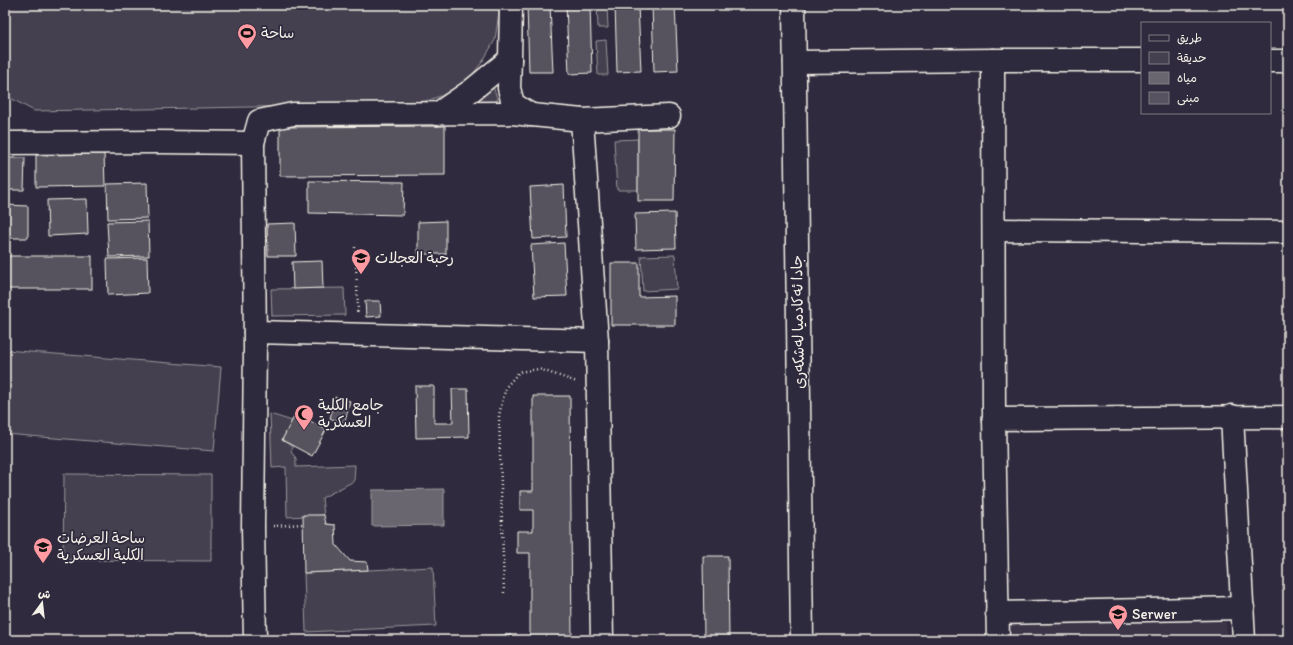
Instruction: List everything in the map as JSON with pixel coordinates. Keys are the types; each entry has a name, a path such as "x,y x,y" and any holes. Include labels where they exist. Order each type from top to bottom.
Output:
{"street":[{"path":"511,5 509,88 513,104 531,115"},
{"name":"جادا ئه‌كادميا له‌شكه‌رى","path":"794,5 802,640"},
{"path":"437,114 472,90 510,59"},
{"path":"993,60 994,419 998,640"},
{"path":"795,62 1141,60"},
{"path":"1271,61 1288,61"},
{"path":"255,640 253,527 255,332 253,143 259,121 293,114 512,113 582,120 669,116"},
{"path":"582,120 597,341 602,640"},
{"path":"5,144 151,142 253,143"},
{"path":"994,230 1288,232"},
{"path":"255,332 597,341"},
{"path":"994,419 1232,416 1288,417"},
{"path":"1232,416 1244,640"},
{"path":"997,613 1243,608"}],"path":[{"path":"335,335 356,327 358,306 355,247"},
{"path":"504,593 499,415 506,387 519,372 539,369 575,380 598,398"},
{"path":"253,527 303,524"}],"shaded area":[{"name":"Serwer","path":"1226,620 1227,640 1011,640 1010,622"}],"green space":[{"name":"ساحة","path":"5,5 500,5 495,40 483,61 469,79 441,96 416,104 34,111 5,95"},
{"path":"597,5 607,5 608,28 598,28"},
{"path":"606,40 608,75 598,75 596,41"},
{"path":"492,83 499,104 470,102"},
{"path":"638,139 638,190 617,190 614,140"},
{"path":"675,255 677,289 643,291 641,256"},
{"path":"344,288 345,315 272,316 271,289"},
{"path":"5,350 221,367 214,451 5,434"},
{"path":"270,414 292,421 282,440 293,447 291,452 296,458 296,467 355,465 354,481 322,498 324,515 287,517 286,467 272,468"},
{"path":"64,474 211,475 211,561 63,560"},
{"path":"433,567 436,626 306,632 304,573"}],"water":[{"path":"444,489 444,525 372,526 372,490"}],"building":[{"path":"527,5 550,5 553,72 529,72"},
{"path":"566,5 590,5 592,73 569,74"},
{"path":"615,5 638,5 641,71 617,72"},
{"path":"652,5 675,5 678,71 654,72"},
{"path":"445,126 445,175 280,176 280,127"},
{"path":"638,129 675,129 674,201 638,201"},
{"path":"104,154 105,186 36,187 36,155"},
{"path":"5,158 25,158 24,190 5,190"},
{"path":"309,181 404,182 403,215 309,213"},
{"path":"147,183 148,218 108,219 107,184"},
{"path":"564,185 566,237 533,239 530,187"},
{"path":"87,199 88,234 48,236 47,200"},
{"path":"5,205 28,206 28,238 5,238"},
{"path":"675,213 676,248 636,249 635,214"},
{"path":"148,221 149,256 109,257 107,222"},
{"path":"446,221 446,254 418,254 418,222"},
{"path":"295,223 296,256 268,256 267,224"},
{"path":"564,243 567,296 534,297 531,245"},
{"path":"5,256 92,256 92,289 5,289"},
{"path":"147,258 148,293 108,295 107,259"},
{"path":"322,261 323,288 293,289 292,262"},
{"path":"611,263 639,263 639,297 675,296 675,325 611,325"},
{"path":"365,301 380,301 381,316 366,317"},
{"path":"415,386 434,386 434,423 453,423 452,389 468,389 469,437 416,438"},
{"path":"533,396 570,396 572,640 530,640 530,553 517,553 517,531 533,531 533,510 520,510 520,491 533,491"},
{"path":"335,397 350,401 345,422 330,419"},
{"path":"296,413 326,430 312,456 282,440"},
{"path":"303,515 324,515 326,524 335,525 336,545 350,561 367,562 368,570 304,573"},
{"path":"703,556 728,556 729,639 704,639"},
{"path":"511,635 511,640 438,640 438,637"},
{"path":"379,637 379,640 305,640 305,639"}],"place":[{"name":"ساحة","path":"247,50"},
{"name":"رحبة العجلات","path":"361,275"},
{"name":"جامع الكلية العسكرية","path":"304,431"},
{"name":"ساحة العرضات الكلية العسكرية","path":"43,564"},
{"name":"Serwer","path":"1118,631"}]}
